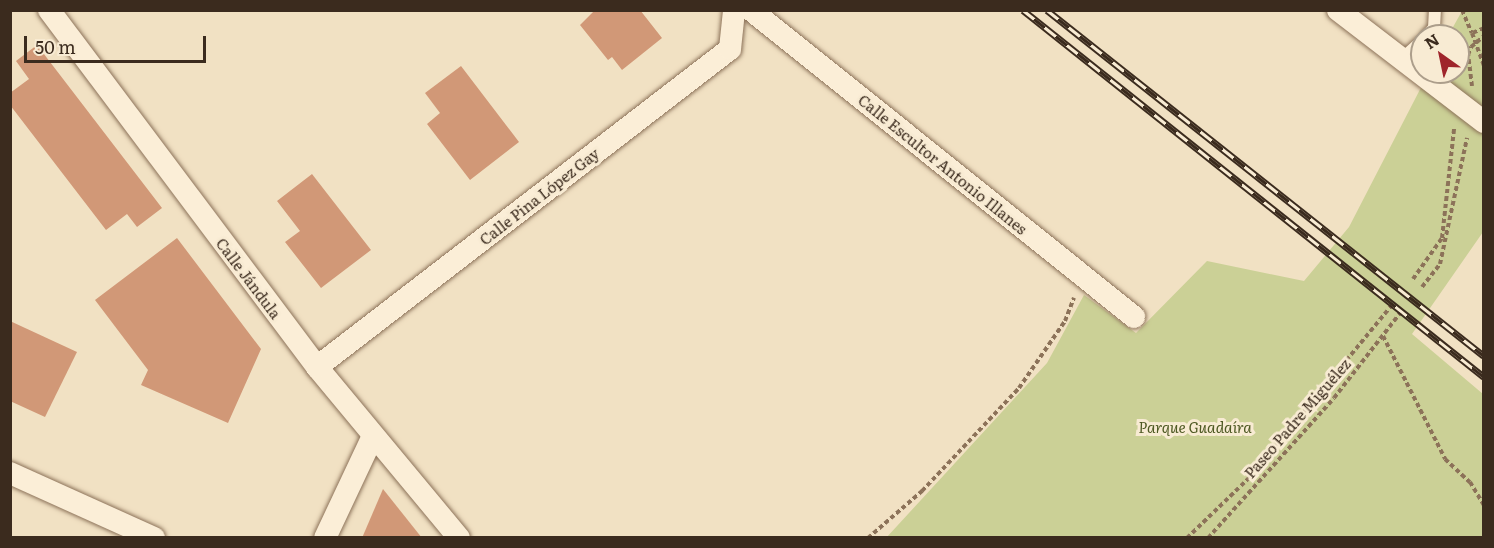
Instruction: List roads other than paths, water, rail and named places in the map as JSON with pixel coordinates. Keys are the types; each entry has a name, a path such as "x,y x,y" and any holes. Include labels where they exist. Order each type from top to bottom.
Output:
{"street":[{"name":"Calle Jándula","path":"49,10 317,367 459,537"},
{"name":"Calle Pina López Gay","path":"317,367 730,49 734,10"},
{"name":"Calle Escultor Antonio Illanes","path":"751,10 1134,317"},
{"path":"1338,10 1474,114"},
{"path":"325,537 373,436"},
{"path":"10,473 154,537"}],"lane":[{"path":"1403,58 1410,52"}],"railway":[{"path":"1023,10 1484,377"},
{"path":"1047,10 1484,356"}],"park label":[{"name":"Parque Guadaíra","path":"1195,427"}]}
